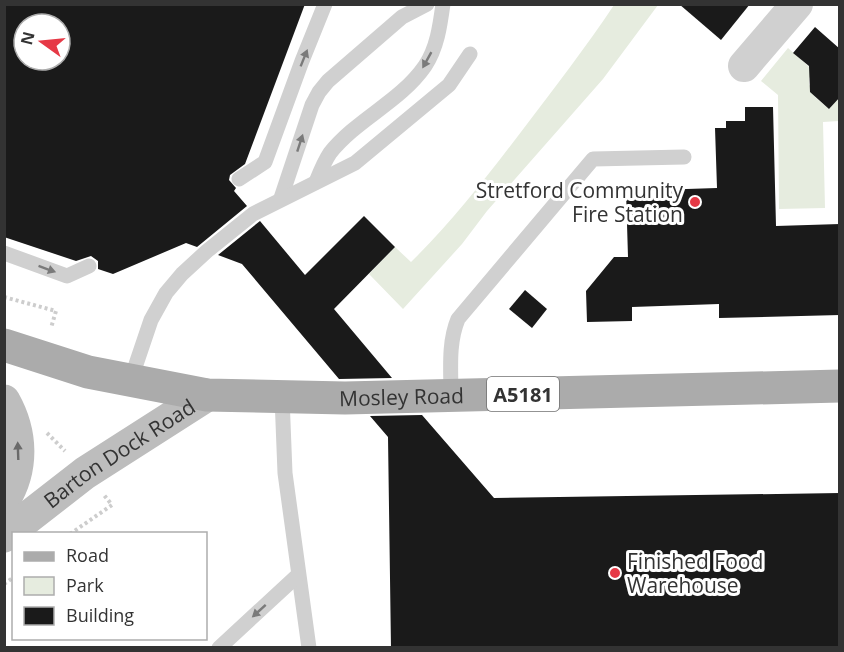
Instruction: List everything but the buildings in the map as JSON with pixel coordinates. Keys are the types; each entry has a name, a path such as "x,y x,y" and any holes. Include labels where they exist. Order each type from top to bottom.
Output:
{"main road":[{"name":"Mosley Road","path":"4,345 65,366 130,382 207,395 345,398 840,386"},
{"name":"Barton Dock Road","path":"4,536 85,473 207,395"},
{"path":"4,401 16,430 19,460 15,477 4,500"}],"street":[{"path":"744,66 797,4"}],"lane":[{"path":"239,179 265,162 325,4"},
{"path":"281,198 312,105 319,92 328,81 402,17 427,4"},
{"path":"316,182 326,160 338,145 410,84 426,65 436,42 443,4"},
{"path":"130,382 151,320 172,286 188,268 253,214 355,163 449,85 470,54"},
{"path":"451,396 451,347 458,319 593,159 684,158"},
{"path":"4,253 67,276 89,266"},
{"path":"282,397 285,473 309,648"},
{"path":"219,648 298,576"}],"path":[{"path":"4,297 56,311"},
{"path":"73,532 112,505"}],"green space":[{"path":"614,5 658,5 603,79 487,211 462,244 403,309 369,274 395,247 411,262 441,230 511,145"},
{"path":"788,48 815,72 809,78 809,85 815,89 815,97 829,109 839,97 839,121 823,122 825,208 779,209 778,95 761,81"}],"place":[{"name":"Stretford Community Fire Station","path":"695,202"},
{"name":"Finished Food Warehouse","path":"615,573"}]}
